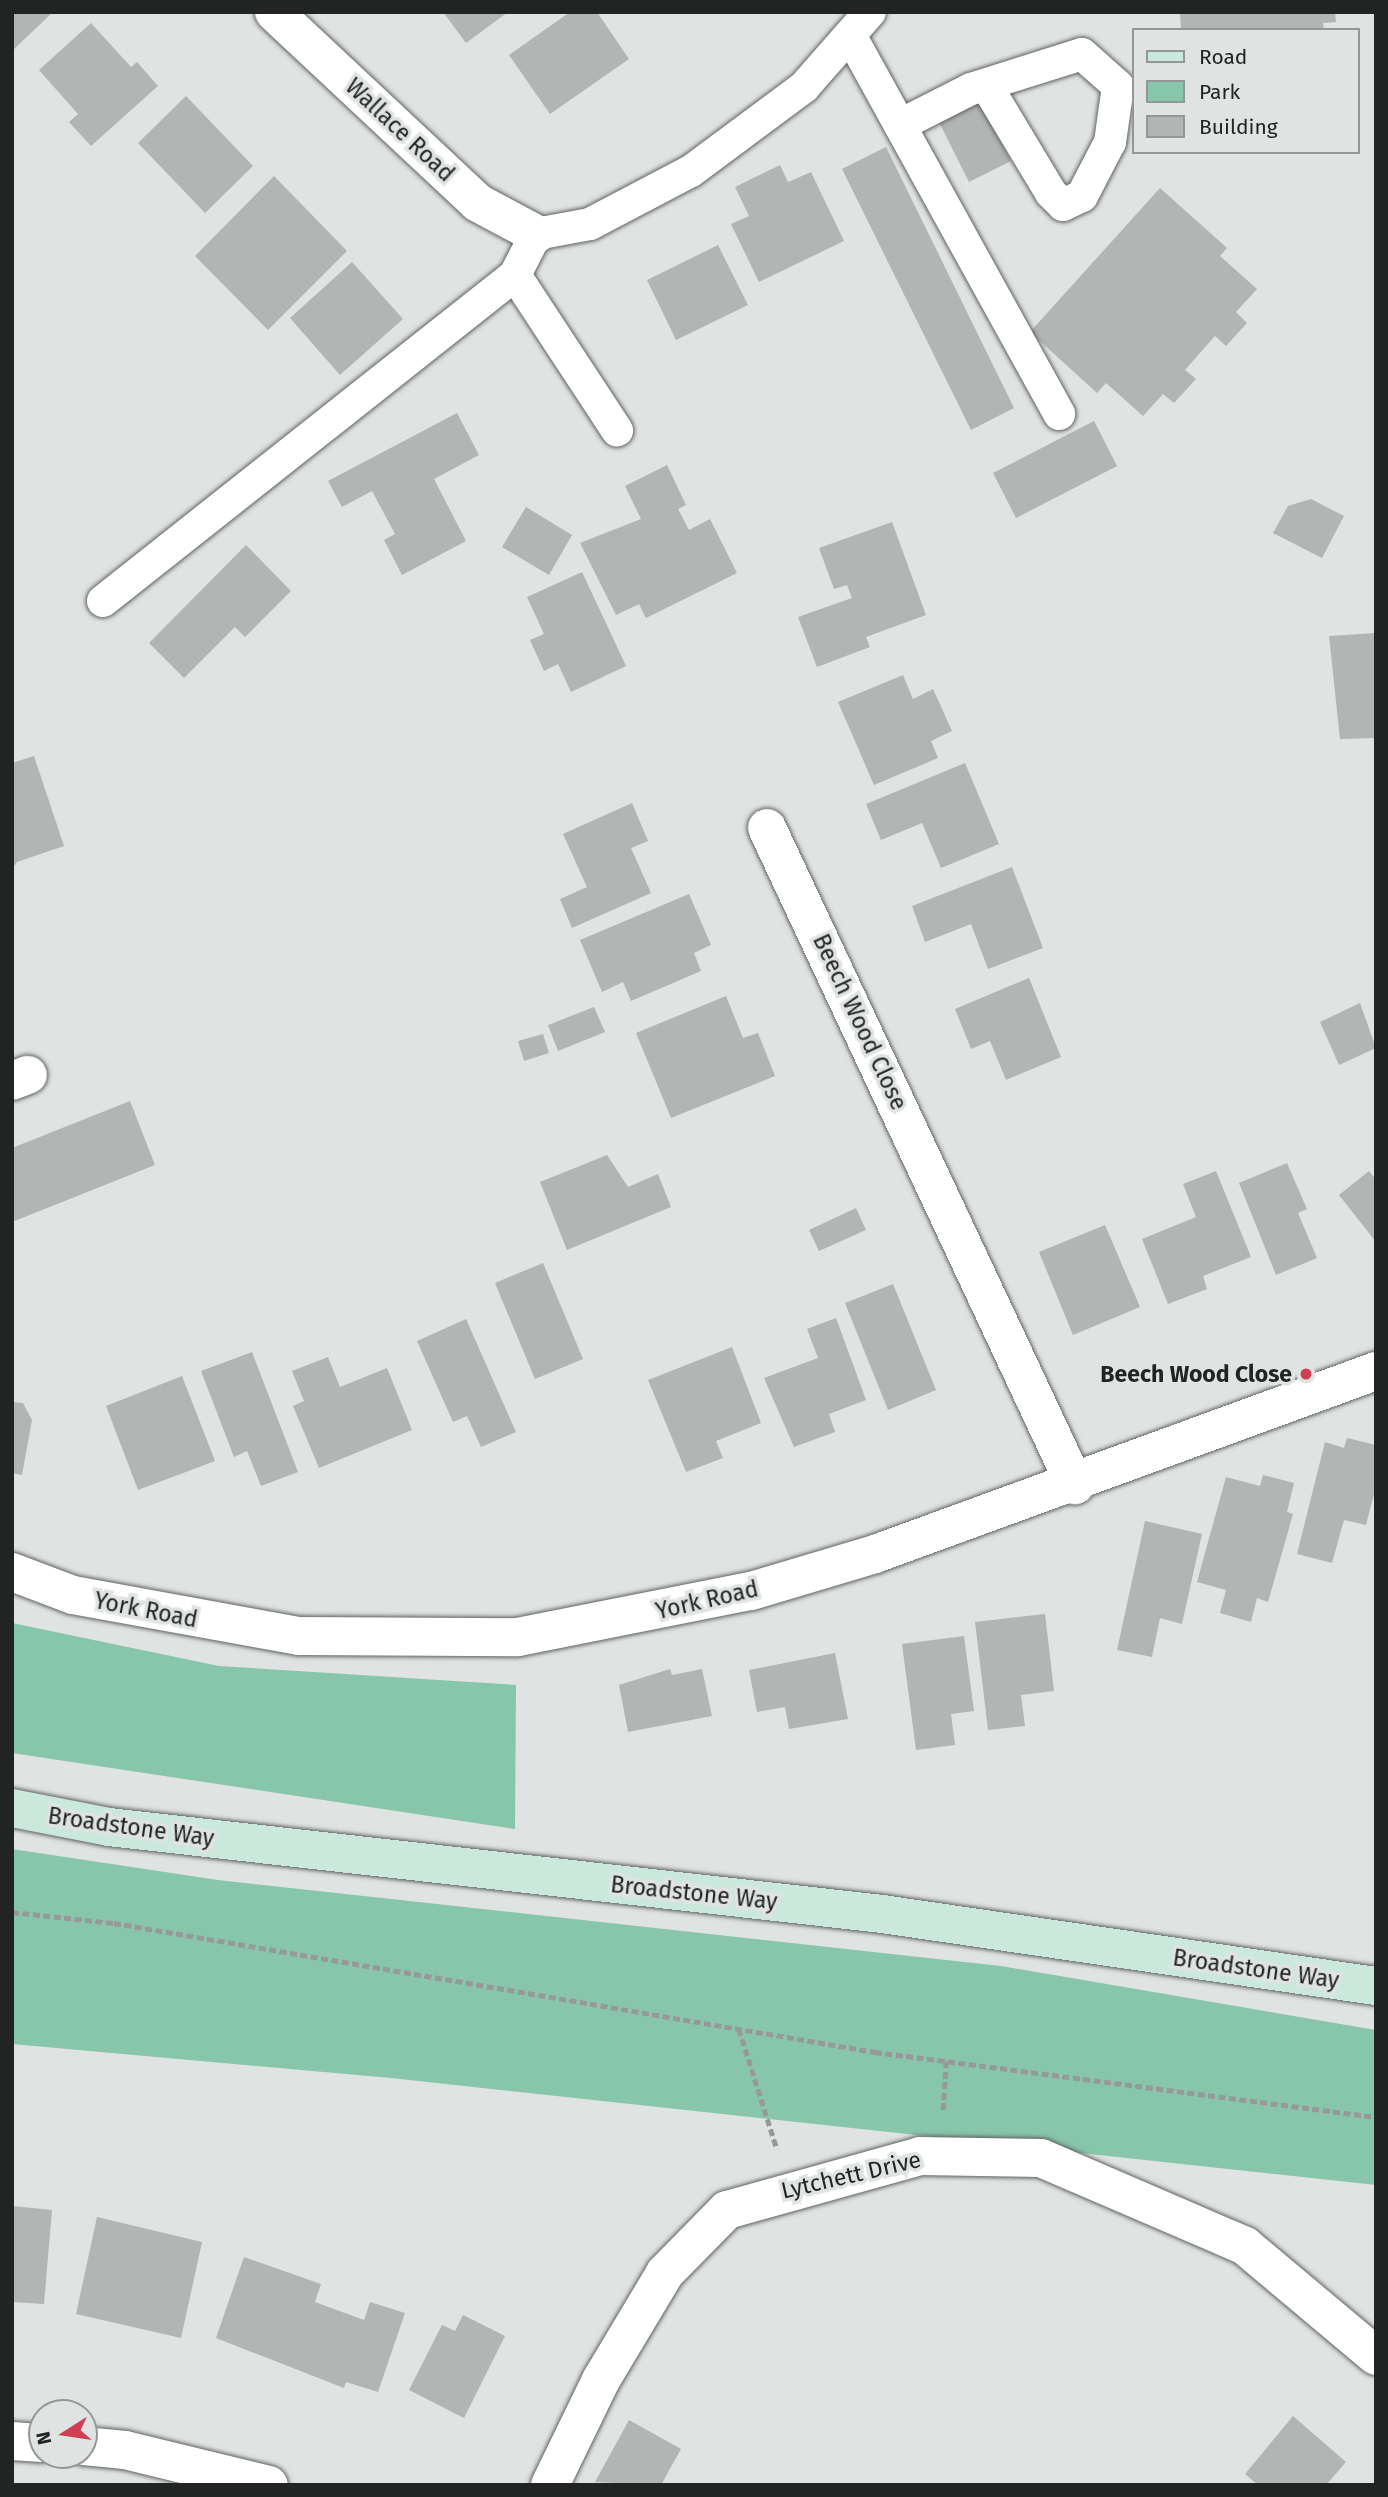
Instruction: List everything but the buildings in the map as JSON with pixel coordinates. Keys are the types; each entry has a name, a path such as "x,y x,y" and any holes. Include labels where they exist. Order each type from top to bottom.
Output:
{"street":[{"name":"Wallace Road","path":"274,12 478,203 537,234"},
{"name":"Beech Wood Close","path":"767,828 1075,1485"},
{"name":"York Road","path":"12,1572 73,1595 299,1636 518,1637 751,1591 1075,1485 1376,1371"},
{"name":"Broadstone Way","path":"12,1808 108,1827 882,1914 1376,1986"},
{"name":"Lytchett Drive","path":"550,2485 601,2380 665,2273 727,2210 789,2188 920,2156 1041,2158 1245,2246 1376,2356"},
{"path":"98,2447 125,2449 269,2485"}],"lane":[{"path":"103,601 515,275 537,234 590,225 691,170 804,87 860,23 900,125 1059,414"},
{"path":"900,125 986,85 1082,54 1118,86 1110,142 1082,196 1063,205 1051,193 986,85"},
{"path":"515,275 617,430"}],"path":[{"path":"12,1912 114,1923 739,2029 1376,2117"},
{"path":"739,2029 789,2188"}],"green space":[{"path":"12,1623 219,1666 516,1685 515,1829 12,1753"},
{"path":"12,1849 218,1880 1001,1966 1376,2030 1376,2185 391,2078 12,2044"}],"place":[{"name":"Beech Wood Close","path":"1306,1374"}]}
